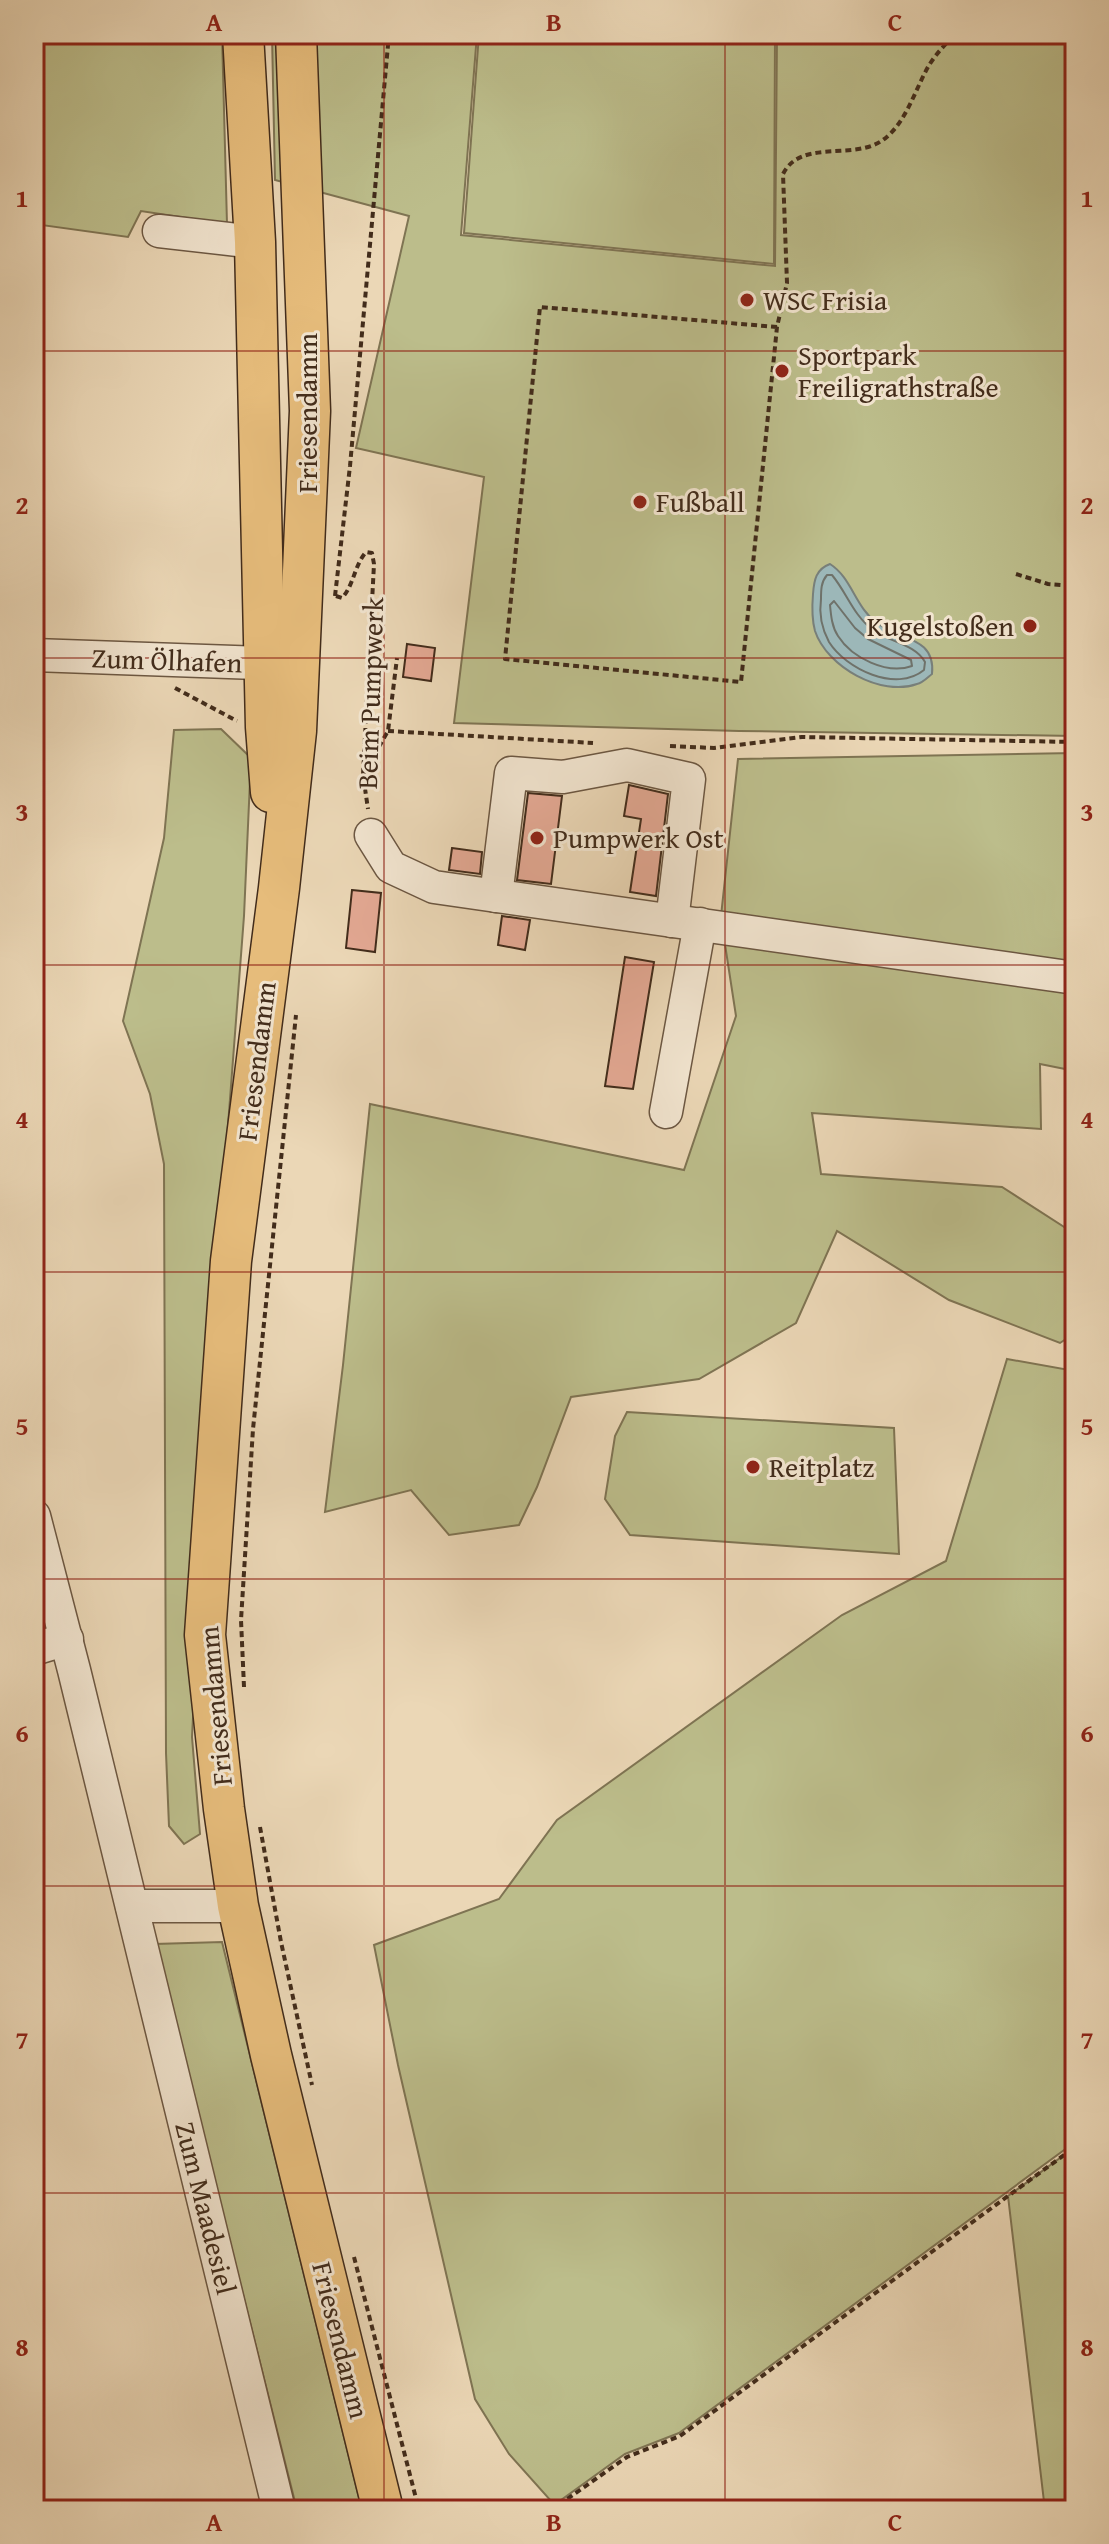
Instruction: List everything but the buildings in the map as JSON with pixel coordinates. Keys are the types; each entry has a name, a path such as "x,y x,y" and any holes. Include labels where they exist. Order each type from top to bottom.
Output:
{"main road":[{"name":"Friesendamm","path":"243,34 282,664 296,731 231,1261 205,1635 238,1906 383,2510"},
{"name":"Friesendamm","path":"279,888 266,727 282,664 310,411 296,34"}],"street":[{"path":"159,231 255,242"},
{"name":"Zum Ölhafen","path":"34,655 282,664"},
{"path":"496,896 511,773 563,777 627,765 689,779 686,922 666,1112"},
{"path":"371,835 391,867 434,887 1075,978"},
{"name":"Zum Maadesiel","path":"34,1516 67,1639 279,2510"},
{"path":"34,1649 67,1639"},
{"path":"132,1906 238,1906"}],"path":[{"path":"334,610 389,34"},
{"path":"777,327 540,307 505,659 741,682 777,327 787,283 783,174 795,158 862,149 891,135 929,64 956,34"},
{"name":"Beim Pumpwerk","path":"335,595 342,598 349,590 359,561 366,552 372,553 374,564 363,775 371,835"},
{"path":"1016,574 1048,584 1075,586"},
{"path":"363,775 388,731 397,658"},
{"path":"163,687 178,688 250,728 266,727"},
{"path":"388,731 603,743"},
{"path":"667,746 714,748 802,737 1075,742"},
{"path":"244,1695 241,1620 253,1429 297,1001"},
{"path":"258,1817 314,2093"},
{"path":"499,2510 563,2502 627,2457 680,2436 1075,2147"},
{"path":"352,2247 419,2510"}],"green space":[{"path":"34,34 222,34 227,224 141,211 128,237 34,224"},
{"name":"Sportpark Freiligrathstraße","path":"272,34 477,34 461,235 775,266 777,34 1075,34 1075,736 454,723 484,477 356,448 409,216 275,180"},
{"path":"479,34 775,34 774,264 464,233"},
{"path":"221,729 251,758 244,916 215,1295 192,1737 200,1834 184,1844 169,1826 166,1753 164,1164 150,1094 123,1021 164,838 174,730"},
{"path":"1075,753 1075,970 721,916 738,759"},
{"path":"724,938 1075,985 1075,1071 1040,1064 1041,1129 812,1113 821,1174 1002,1187 1075,1234 1075,1333 1060,1343 949,1300 837,1231 796,1323 699,1379 571,1397 519,1525 449,1535 411,1490 325,1512 370,1104 684,1170 736,1016"},
{"path":"1007,1359 1075,1371 1075,2142 679,2433 625,2454 561,2500 551,2501 509,2454 475,2399 398,2065 374,1945 499,1899 557,1820 842,1615 946,1561"},
{"name":"Reitplatz","path":"627,1412 894,1428 899,1554 630,1535 605,1499 615,1436"},
{"path":"222,1942 362,2510 297,2510 155,1944"},
{"path":"1075,2147 1075,2510 1045,2510 1008,2196"}],"water":[{"path":"830,564 844,577 863,609 877,623 922,646 932,662 932,674 919,683 903,687 888,686 857,676 831,656 815,631 812,608 817,576"}],"place":[{"name":"WSC Frisia","path":"747,300"},
{"name":"Sportpark Freiligrathstraße","path":"782,371"},
{"name":"Fußball","path":"640,502"},
{"name":"Kugelstoßen","path":"1030,626"},
{"name":"Pumpwerk Ost","path":"537,838"},
{"name":"Reitplatz","path":"753,1467"}]}
